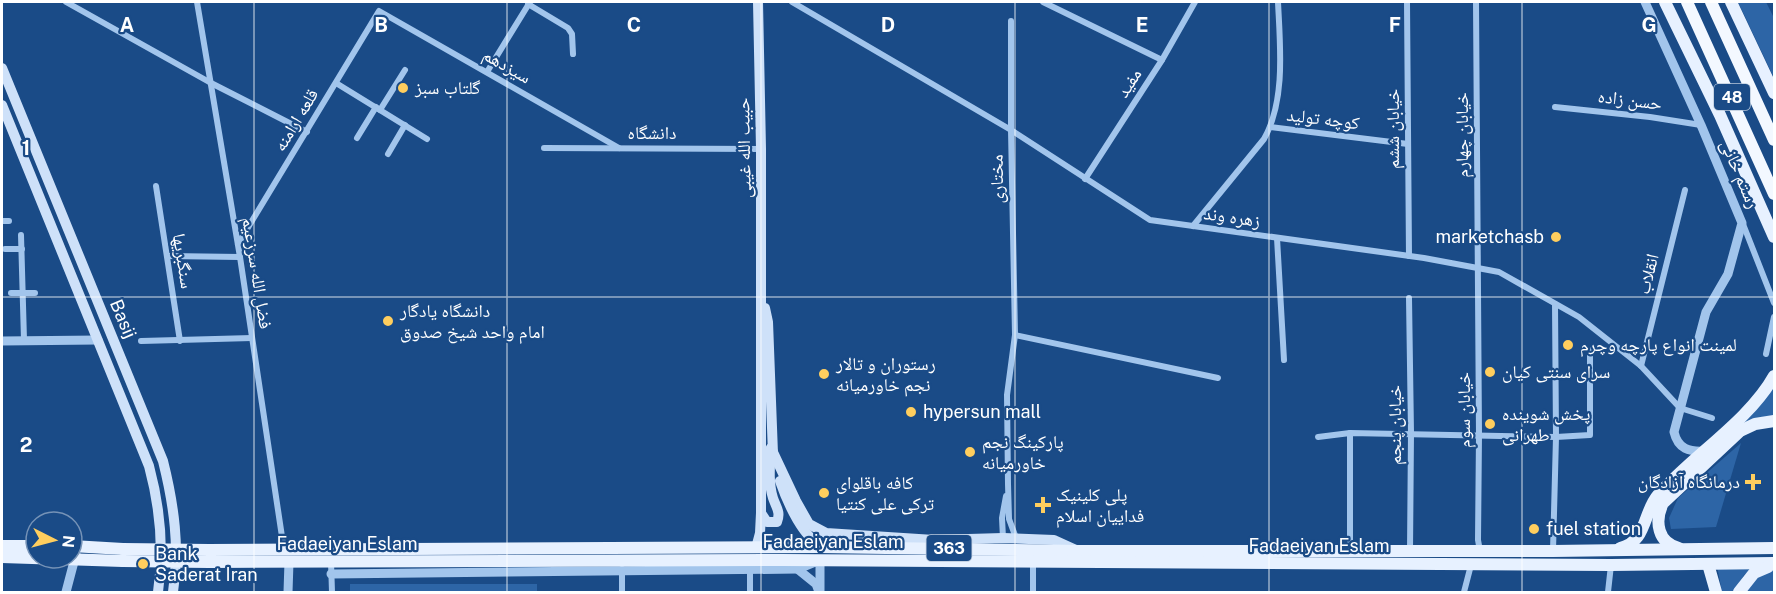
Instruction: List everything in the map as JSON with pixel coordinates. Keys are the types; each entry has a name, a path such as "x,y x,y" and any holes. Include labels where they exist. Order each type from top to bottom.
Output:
{"highway":[{"name":"48","path":"1687,2 1774,194"},
{"name":"48","path":"1711,2 1774,140"}],"main road":[{"name":"حبیب الله غیبی","path":"756,548 760,533 761,513 761,149 758,2"},
{"path":"1665,2 1720,115 1774,237"},
{"path":"1731,2 1774,93"},
{"name":"Basij","path":"2,68 163,461 177,537 173,592"},
{"name":"Basij","path":"2,105 4,118 142,446 155,488 161,540 158,592"},
{"path":"4,118 20,113"},
{"name":"حبیب الله غیبی","path":"761,294 768,322 771,448 786,498 810,539 820,547"},
{"path":"1608,551 1624,547 1638,538 1658,495 1763,393 1774,376"},
{"path":"1689,550 1669,545 1662,538 1658,520 1663,503 1740,431 1755,424 1774,421"},
{"path":"761,513 768,522 777,522 779,518 770,487 771,448"},
{"path":"771,448 809,524 826,533 934,540 1003,538 1054,540 1078,551"},
{"path":"2,546 24,546"},
{"path":"820,547 820,560"},
{"name":"Fadaeiyan Eslam","path":"209,556 284,550 820,547 1078,551 1608,551 1774,548"},
{"name":"Fadaeiyan Eslam","path":"84,548 123,555"},
{"name":"Fadaeiyan Eslam","path":"84,558 123,555 209,556 332,568 622,566 783,560 1774,565"},
{"name":"Fadaeiyan Eslam","path":"2,557 24,558"},
{"path":"1708,564 1716,592"},
{"path":"1739,592 1754,573 1774,565"}],"street":[{"path":"66,2 211,83 307,132"},
{"name":"فضل الله سرزعیم","path":"197,2 238,244 284,550"},
{"name":"زهره وند","path":"792,2 1011,130 1150,220 1408,256 1499,272 1579,317 1641,366 1680,408"},
{"path":"1042,2 1162,60"},
{"name":"مفید","path":"1085,179 1162,60 1195,2"},
{"path":"1193,226 1264,139 1270,127 1280,71 1278,2"},
{"name":"خیابان ششم","path":"1407,2 1408,256"},
{"name":"خیابان چهارم","path":"1476,2 1478,268"},
{"name":"رستم خانی","path":"1645,2 1701,125 1742,224 1728,274 1706,312 1674,432 1676,441 1682,447 1695,452 1705,451"},
{"path":"487,72 529,3 568,28 572,34 573,54"},
{"name":"سیزدهم","path":"379,11 620,148"},
{"name":"قلعه ارامنه","path":"238,244 379,11"},
{"name":"مختاری","path":"1011,21 1016,335 1007,395 1010,519 1016,538"},
{"path":"357,138 405,70"},
{"path":"336,83 427,139"},
{"name":"حسن زاده","path":"1555,106 1701,125"},
{"path":"388,154 405,125"},
{"name":"کوچه تولید","path":"1270,127 1408,144"},
{"name":"دانشگاه","path":"544,148 761,149"},
{"name":"سنگبریها","path":"156,186 180,341"},
{"name":"انقلاب","path":"1641,366 1685,190"},
{"path":"1742,224 1774,303"},
{"path":"21,235 24,340"},
{"path":"1278,238 1284,360"},
{"path":"5,249 22,249"},
{"path":"168,256 240,257"},
{"name":"خیابان سوم","path":"1478,268 1478,540 1480,551"},
{"path":"11,293 34,293"},
{"name":"خیابان پنجم","path":"1409,298 1410,551"},
{"path":"1553,551 1556,437 1555,304"},
{"path":"1766,354 1774,317"},
{"path":"1016,335 1218,378"},
{"path":"141,341 252,338"},
{"path":"2,340 98,340"},
{"path":"1318,437 1350,433 1556,437 1590,435 1590,350"},
{"path":"1680,408 1712,418"},
{"path":"1350,433 1350,551"},
{"name":"مختاری","path":"1003,538 1002,518 1008,484"},
{"path":"783,560 798,569 816,585 820,592"},
{"path":"622,592 622,566 750,570 798,569 820,560 820,592"},
{"path":"288,592 289,562"},
{"path":"1033,562 1033,592"},
{"path":"1464,592 1471,564"},
{"path":"1608,592 1611,565"},
{"path":"332,568 332,592"},
{"path":"66,592 72,570"},
{"path":"750,570 750,592"}],"shaded area":[{"path":"1738,2 1766,2 1774,18 1774,78"},
{"path":"1774,386 1774,418 1732,433"},
{"path":"1741,443 1716,527 1671,529 1669,518 1678,498"},
{"path":"1717,566 1758,566 1744,575 1734,592 1722,592"},
{"path":"1774,569 1774,592 1743,592 1756,578"},
{"path":"350,584 537,584 537,592 350,592"}],"place":[{"name":"گلتاب سبز","path":"403,88"},
{"name":"marketchasb","path":"1556,237"},
{"name":"دانشگاه یادگار امام واحد شیخ صدوق","path":"388,321"},
{"name":"لمینت انواع پارچه وچرم","path":"1568,345"},
{"name":"سرای سنتی کیان","path":"1490,372"},
{"name":"رستوران و تالار نجم خاورمیانه","path":"824,374"},
{"name":"hypersun mall","path":"911,412"},
{"name":"پخش شوینده طهرانی","path":"1490,424"},
{"name":"پارکینگ نجم خاورمیانه","path":"970,452"},
{"name":"درمانگاه آزادگان","path":"1753,482"},
{"name":"کافه باقلوای ترکی علی کنتیا","path":"824,493"},
{"name":"پلی کلینیک فداییان اسلام","path":"1043,505"},
{"name":"fuel station","path":"1534,529"},
{"name":"Bank Saderat Iran","path":"143,564"}]}
